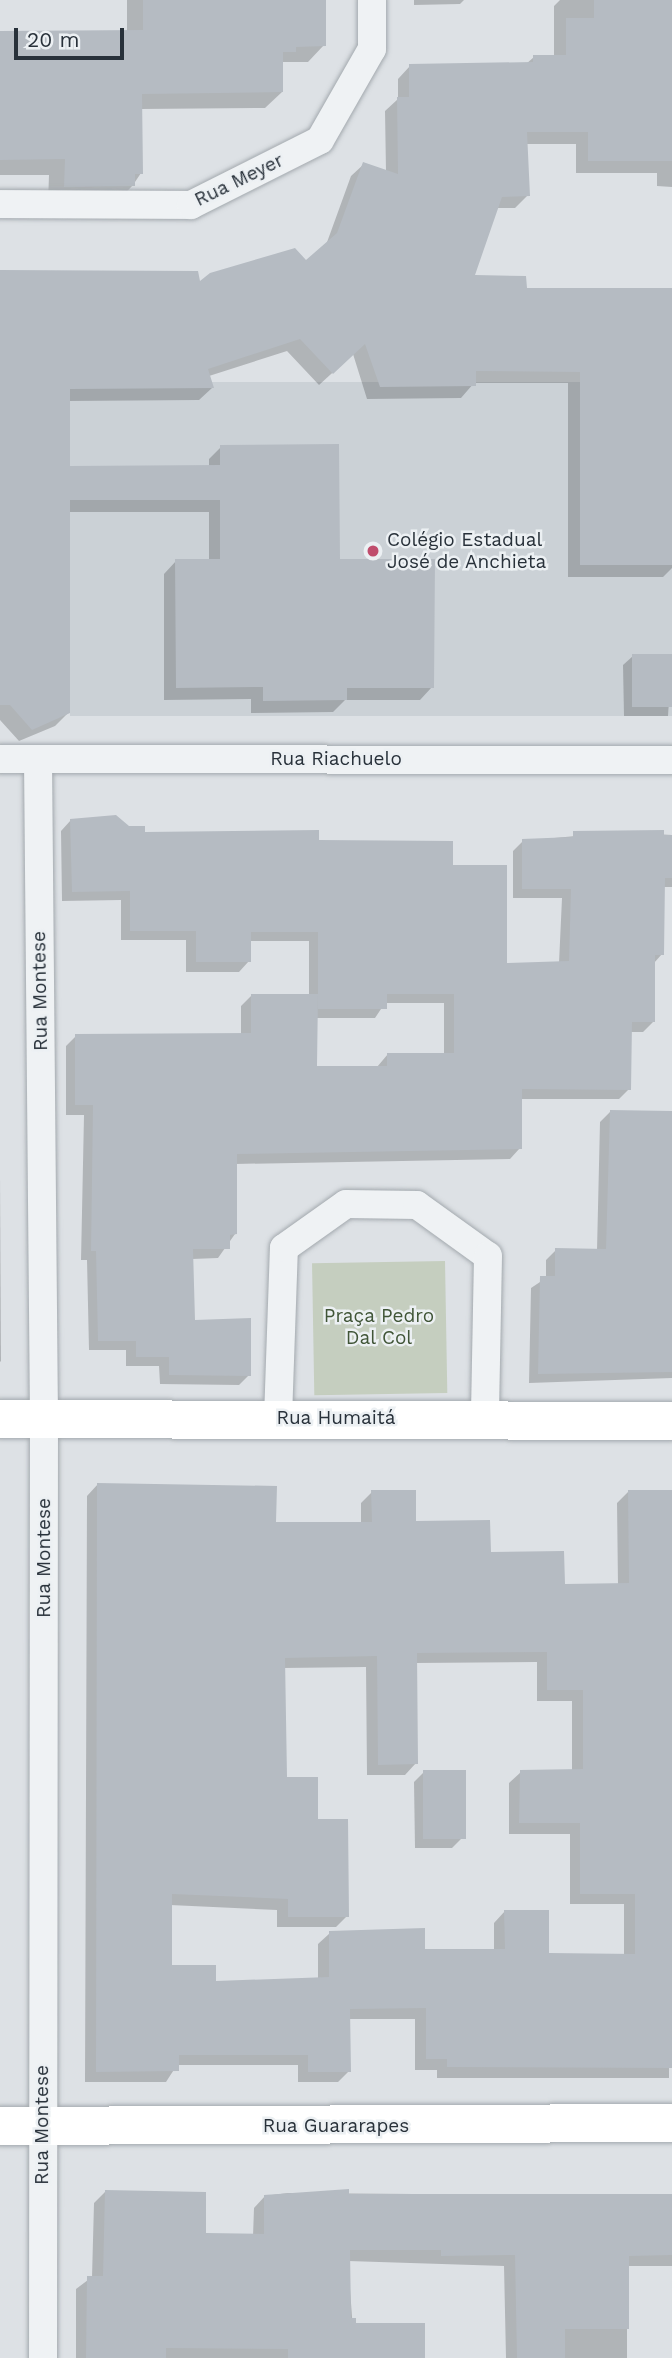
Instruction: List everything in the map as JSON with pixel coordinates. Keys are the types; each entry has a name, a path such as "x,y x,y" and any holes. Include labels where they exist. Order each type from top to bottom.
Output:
{"main road":[{"name":"Rua Humaitá","path":"0,1419 44,1416 672,1421"},
{"name":"Rua Guararapes","path":"0,2126 42,2128 672,2123"}],"street":[{"name":"Rua Meyer","path":"0,204 191,205 320,140 372,49 372,0"},
{"name":"Rua Riachuelo","path":"0,759 672,760"},
{"name":"Rua Montese","path":"38,759 44,1416 43,2358"},
{"path":"278,1418 284,1248 346,1204 417,1205 488,1255 485,1419"}],"shaded area":[{"name":"Colégio Estadual José de Anchieta","path":"70,382 672,382 672,716 70,716"}],"green space":[{"name":"Praça Pedro Dal Col","path":"445,1261 447,1393 314,1395 312,1263"}],"building":[{"path":"143,0 326,0 326,46 296,47 296,52 283,52 283,92 142,94 143,174 135,174 135,186 64,187 65,159 0,160 0,31 143,30"},
{"path":"594,0 672,0 672,161 588,161 588,132 527,132 530,196 502,197 475,275 526,276 527,288 672,288 672,565 580,565 580,372 476,371 476,386 380,387 365,344 333,374 300,339 208,369 214,388 70,389 70,466 220,465 220,445 339,444 340,559 435,559 434,688 347,688 347,700 263,701 263,687 176,688 175,559 220,559 220,500 70,500 70,713 32,730 10,705 0,705 0,270 198,271 200,281 210,273 295,248 306,260 337,233 363,162 398,174 397,97 409,97 409,64 533,62 533,55 566,55 566,18 594,18"},
{"path":"632,654 672,654 672,707 632,707"},
{"path":"116,815 129,826 145,826 145,832 319,830 319,840 453,841 453,865 507,865 507,963 569,961 571,889 522,889 522,839 573,837 573,831 664,830 664,835 672,835 672,878 665,878 664,955 655,955 655,1022 632,1022 631,1090 522,1089 522,1149 237,1154 237,1234 230,1235 230,1249 193,1249 195,1320 251,1318 251,1376 169,1375 169,1357 136,1357 136,1341 98,1341 96,1251 91,1251 93,1105 75,1105 75,1034 251,1033 251,994 318,994 318,932 251,932 251,962 196,962 196,931 130,931 130,891 72,892 70,819","holes":["318,994 318,1009 387,1009 387,994 454,994 454,1053 387,1053 387,1066 317,1066"]},
{"path":"610,1110 672,1111 672,1372 538,1374 540,1276 555,1276 555,1248 606,1249"},
{"path":"97,1483 277,1486 276,1522 372,1522 371,1490 416,1490 416,1521 490,1520 491,1552 564,1551 565,1584 629,1583 628,1490 672,1490 672,2068 447,2067 447,2059 426,2059 426,2008 350,2009 351,2072 308,2072 308,2055 179,2055 179,2071 96,2072","holes":["547,1652 547,1690 583,1690 583,1769 520,1770 519,1823 580,1823 580,1894 635,1894 635,1954 549,1953 549,1910 504,1910 505,1949 425,1949 425,1928 329,1931 329,1977 216,1981 216,1965 172,1965 172,1894 288,1899 288,1917 349,1917 348,1819 318,1819 318,1777 287,1777 285,1658 377,1656 378,1765 418,1764 417,1653"]},
{"path":"423,1770 466,1770 466,1839 423,1839"},
{"path":"349,2189 349,2194 672,2194 672,2255 629,2256 629,2329 565,2329 565,2358 517,2358 515,2255 441,2256 441,2250 350,2250 351,2318 356,2318 356,2323 425,2323 425,2358 288,2358 288,2349 166,2348 166,2358 86,2358 87,2276 103,2276 105,2190 206,2192 206,2233 264,2234 264,2195"}],"place":[{"name":"Colégio Estadual José de Anchieta","path":"373,551"}]}
